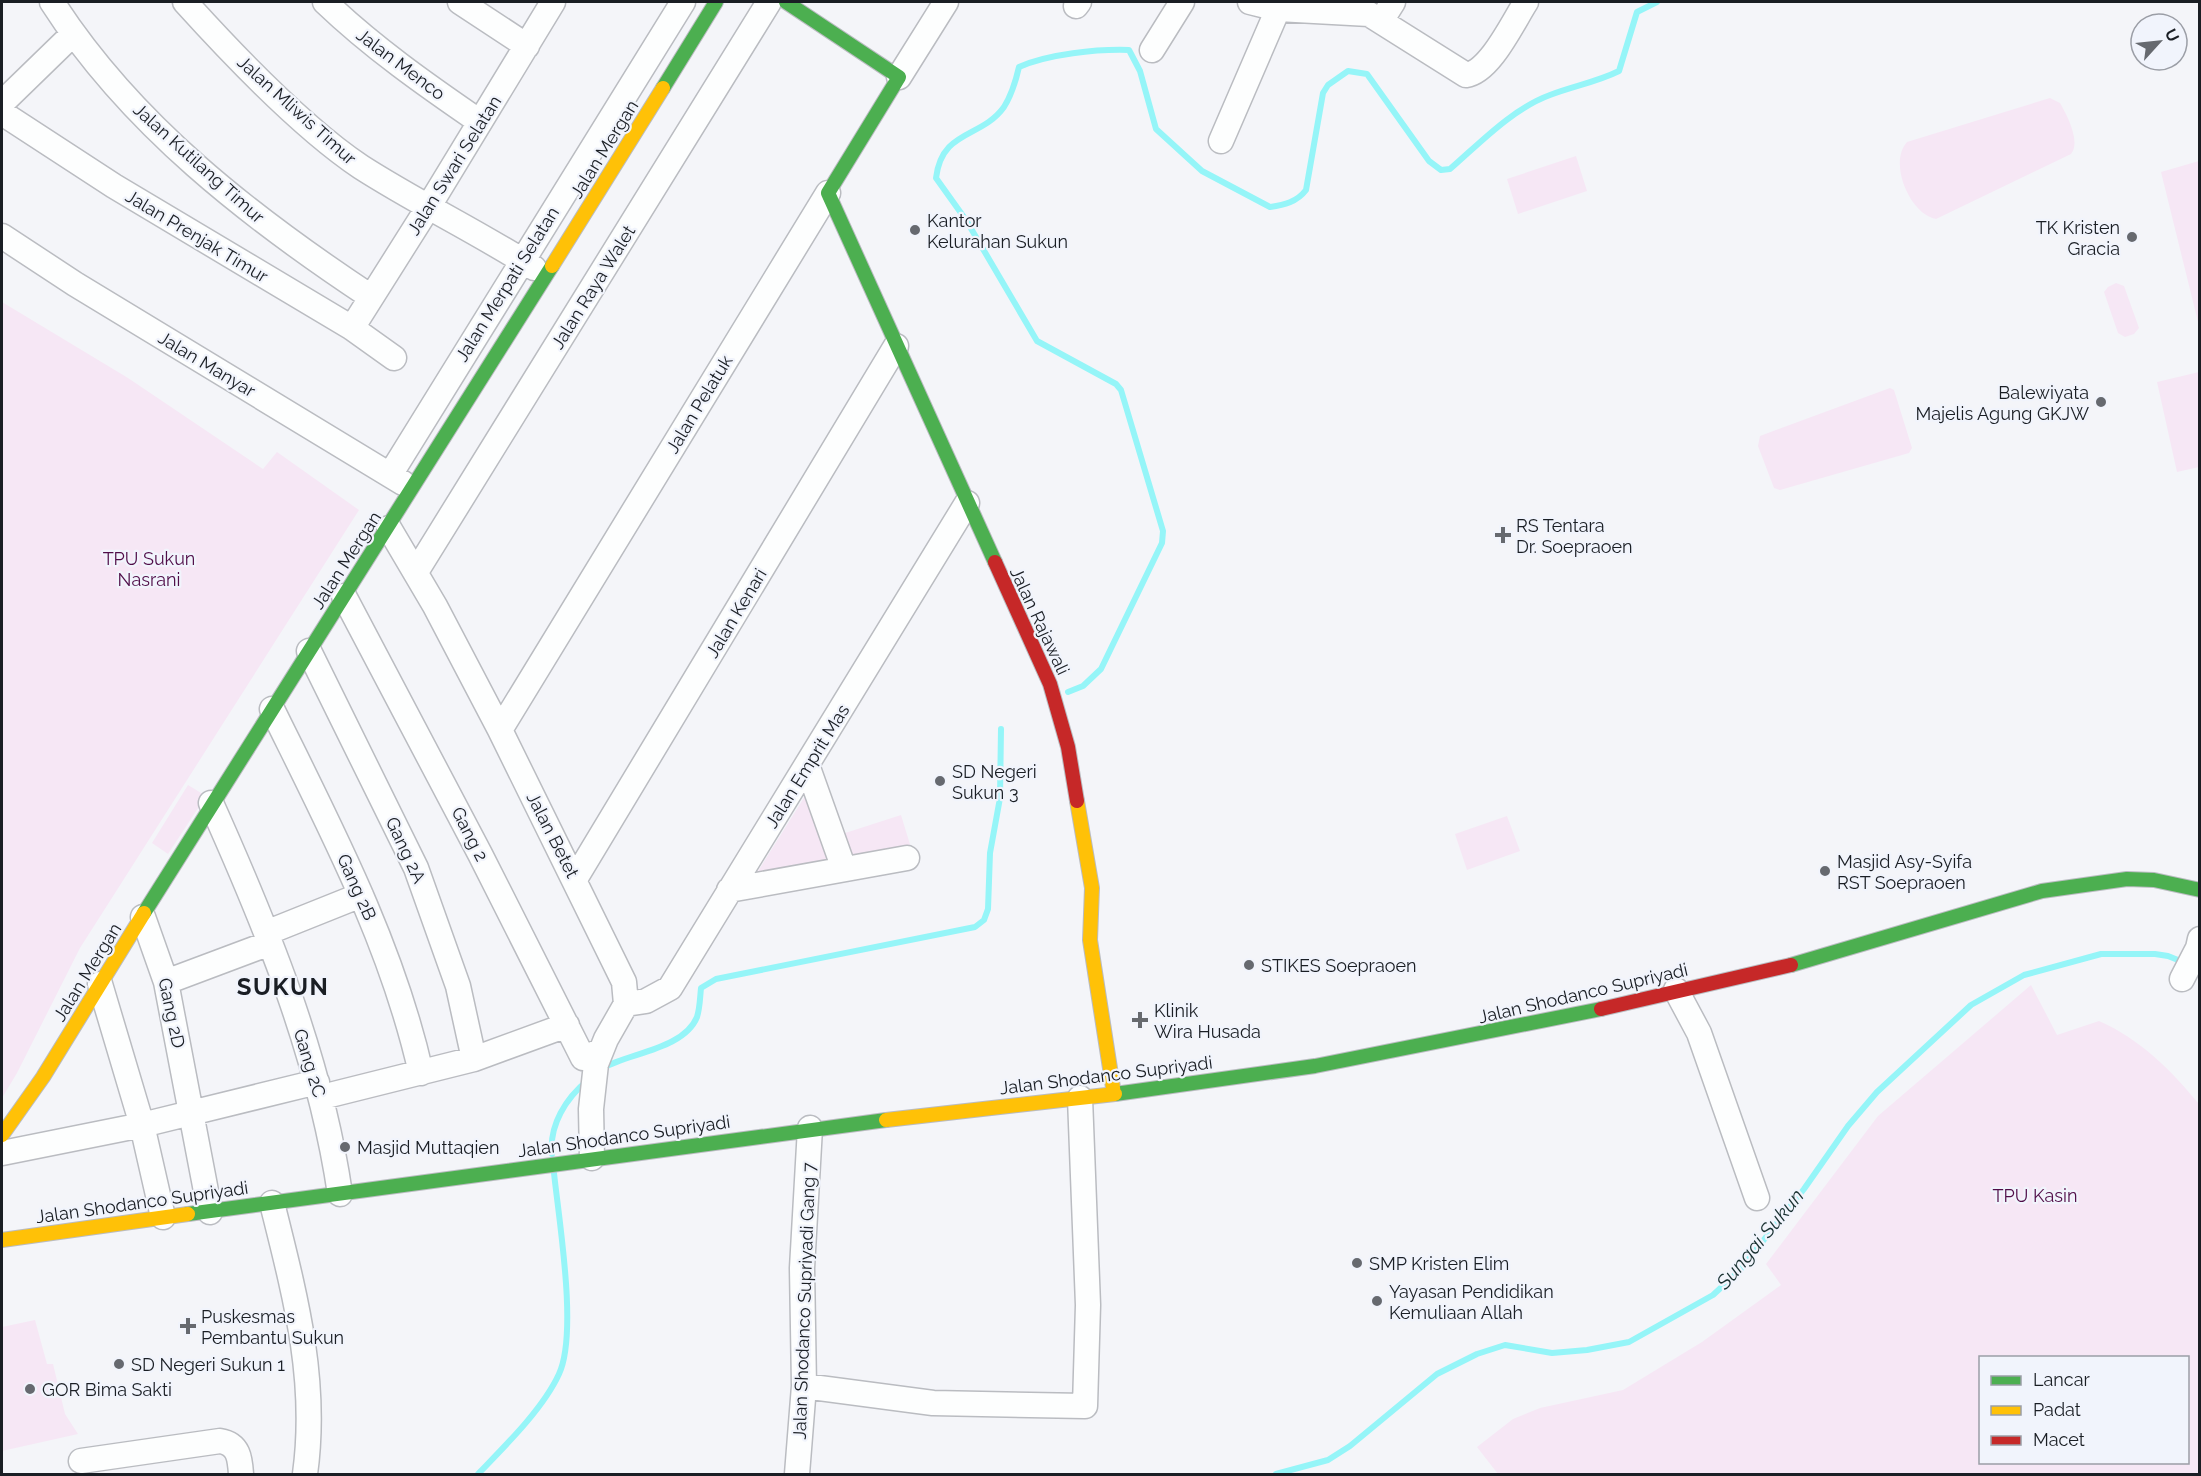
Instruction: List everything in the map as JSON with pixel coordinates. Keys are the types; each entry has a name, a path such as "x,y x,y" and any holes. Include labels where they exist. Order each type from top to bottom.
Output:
{"street":[{"name":"Jalan Kutilang Timur","path":"52,2 73,34 146,119 173,144 257,216 315,260 371,297"},
{"name":"Jalan Mliwis Timur","path":"185,2 299,116 360,166 547,276"},
{"name":"Jalan Menco","path":"325,2 347,23 414,77 480,122"},
{"path":"460,2 527,46"},
{"name":"Jalan Swari Selatan","path":"352,328 553,2"},
{"name":"Jalan Merpati Selatan","path":"402,482 522,260 683,2"},
{"name":"Jalan Mergan","path":"2,1136 43,1077 211,803 389,528 402,482 547,276 716,2"},
{"name":"Jalan Raya Walet","path":"416,572 769,2"},
{"path":"786,2 898,77 946,2"},
{"path":"1152,50 1182,2"},
{"path":"1251,2 1278,9 1382,12"},
{"path":"1350,2 1382,12 1466,75 1480,71 1485,65 1526,2"},
{"path":"1221,141 1278,9"},
{"path":"2,103 73,34"},
{"name":"Jalan Pelatuk","path":"500,730 898,77"},
{"name":"Jalan Prenjak Timur","path":"2,113 114,186 352,328 394,358"},
{"name":"Jalan Rajawali","path":"828,193 1050,684 1068,747 1092,888 1090,940 1114,1094"},
{"name":"Jalan Manyar","path":"2,236 85,291 402,482"},
{"name":"Jalan Kenari","path":"575,879 896,346"},
{"name":"Jalan Emprit Mas","path":"627,1004 646,1001 670,988 967,503"},
{"name":"Jalan Betet","path":"389,528 416,572 500,730 575,879 624,982 627,1004"},
{"name":"Gang 2","path":"344,596 583,1058 598,1057"},
{"name":"Gang 2A","path":"309,651 416,868 458,986 474,1059"},
{"name":"Gang 2B","path":"272,709 362,895 408,1015 421,1072"},
{"path":"807,765 844,869"},
{"name":"Gang 2C","path":"211,803 268,938 320,1090 340,1194"},
{"path":"729,890 907,858"},
{"name":"Jalan Shodanco Supriyadi","path":"2,1240 810,1128 1114,1094 1316,1066 1544,1022 1794,964 2042,891 2127,879 2154,879 2199,890"},
{"path":"166,982 362,895"},
{"name":"Gang 2D","path":"143,917 166,982 189,1112 210,1212"},
{"path":"2182,979 2199,944"},
{"path":"100,984 142,1125 164,1217"},
{"path":"1676,990 1699,1033 1757,1198"},
{"path":"582,1159 598,1057 627,1004"},
{"path":"2,1153 142,1125 189,1112 421,1072 474,1059 567,1025"},
{"path":"804,1386 933,1403 1085,1406 1088,1305 1080,1098"},
{"name":"Jalan Shodanco Supriyadi Gang 7","path":"797,1474 804,1386 802,1268 810,1128"},
{"path":"272,1203 300,1316 310,1394 309,1443 305,1474"},
{"path":"81,1461 220,1442 231,1445 238,1454 241,1474"}],"green space":[{"path":"2050,98 2060,103 2069,121 2074,136 2074,149 2071,154 1936,219 1918,208 1910,198 1901,174 1900,162 1907,142"},
{"path":"1576,156 1587,191 1518,214 1507,179"},
{"path":"2200,161 2199,326 2161,172"},
{"path":"2116,283 2124,286 2139,328 2134,334 2125,337 2118,333 2104,292"},
{"name":"TPU Sukun Nasrani","path":"2,302 128,378 263,469 277,452 359,510 80,948 2,1098"},
{"path":"2199,372 2199,467 2177,472 2157,382"},
{"path":"1890,388 1894,390 1912,448 1909,453 1780,490 1774,488 1758,446 1760,436"},
{"path":"188,785 206,796 168,854 152,843"},
{"path":"807,793 832,860 755,876"},
{"path":"901,815 912,851 853,860 839,835"},
{"path":"1507,816 1520,851 1467,870 1455,834"},
{"name":"TPU Kasin","path":"2031,985 2057,1035 2099,1021 2114,1028 2154,1056 2199,1104 2199,1474 1498,1474 1477,1447 1513,1419 1540,1408 1623,1390 1702,1342 1781,1285 1766,1264 1878,1116"},
{"name":"GOR Bima Sakti","path":"35,1320 47,1364 53,1364 65,1414 78,1434 2,1451 2,1327"}],"waterway":[{"path":"1068,692 1083,686 1101,669 1162,543 1163,531 1121,390 1116,384 1037,341 966,220 936,178 940,162 946,151 954,142 985,125 1004,107 1019,67 1031,62 1073,53 1129,50 1140,71 1156,129 1202,171 1270,207 1280,205 1294,200 1306,190 1323,93 1328,85 1348,71 1367,74 1429,161 1441,170 1450,169 1497,128 1536,101 1619,71 1637,12 1657,2"},
{"path":"603,1068 655,1049 680,1036 690,1028 697,1017 701,988 716,979 975,927 984,920 988,909 990,853 1000,798 1001,729"},
{"name":"Sungai Sukun","path":"1276,1474 1328,1460 1350,1446 1437,1374 1477,1354 1505,1345 1552,1353 1587,1350 1629,1342 1713,1295 1740,1270 1804,1189 1848,1126 1877,1092 1971,1005 2024,975 2101,954 2155,954 2183,962"},
{"path":"552,1154 556,1123 566,1104 588,1080"},
{"path":"478,1474 543,1401 559,1374 564,1356 567,1332 566,1276 554,1173"}],"traffic: fast":[{"path":"663,88 716,2"},
{"path":"786,2 899,77 828,193 995,562"},
{"path":"144,913 552,266"},
{"path":"1791,965 2042,891 2127,879 2154,880 2200,890"},
{"path":"1115,1094 1315,1066 1601,1009"},
{"path":"188,1214 886,1120"}],"traffic: slow":[{"path":"552,266 663,88"},
{"path":"1077,801 1092,888 1090,940 1114,1094"},
{"path":"2,1135 43,1077 144,913"},
{"path":"886,1120 1115,1094"},
{"path":"2,1240 188,1214"}],"traffic: jam":[{"path":"995,562 1050,684 1068,747 1077,801"},
{"path":"1601,1009 1791,965"}],"place":[{"name":"Kantor Kelurahan Sukun","path":"915,230"},
{"name":"TK Kristen Gracia","path":"2132,237"},
{"name":"Balewiyata Majelis Agung GKJW","path":"2101,402"},
{"name":"RS Tentara Dr. Soepraoen","path":"1503,535"},
{"name":"SD Negeri Sukun 3","path":"940,781"},
{"name":"Masjid Asy-Syifa RST Soepraoen","path":"1825,871"},
{"name":"STIKES Soepraoen","path":"1249,965"},
{"name":"Klinik Wira Husada","path":"1140,1020"},
{"name":"Masjid Muttaqien","path":"345,1147"},
{"name":"SMP Kristen Elim","path":"1357,1263"},
{"name":"Yayasan Pendidikan Kemuliaan Allah","path":"1377,1301"},
{"name":"Puskesmas Pembantu Sukun","path":"188,1326"},
{"name":"SD Negeri Sukun 1","path":"119,1364"},
{"name":"GOR Bima Sakti","path":"30,1389"}],"district":[{"name":"SUKUN","path":"283,986"}]}
